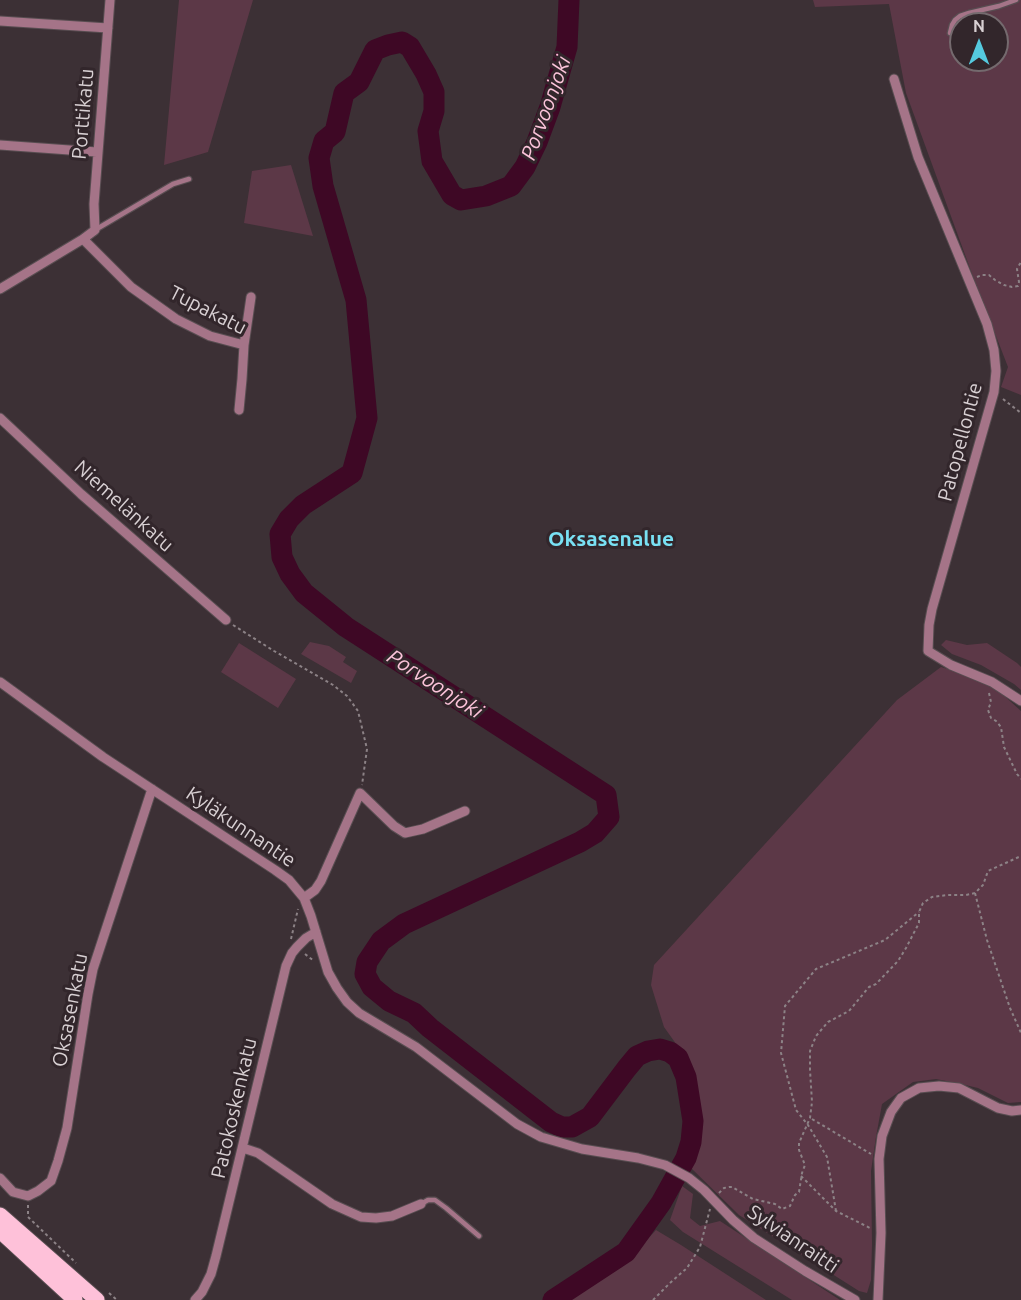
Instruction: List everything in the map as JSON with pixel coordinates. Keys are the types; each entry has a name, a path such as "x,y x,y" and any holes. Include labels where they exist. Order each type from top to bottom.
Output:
{"main road":[{"path":"0,1215 102,1296"},
{"path":"0,1231 75,1300"}],"street":[{"name":"Porttikatu","path":"95,230 97,152 110,0"},
{"path":"0,21 108,28"},
{"name":"Patopellontie","path":"894,79 918,157 987,324 994,350 996,370 994,392 932,609 928,651 951,665 992,682 1021,701"},
{"path":"0,144 97,152"},
{"path":"0,289 83,240 95,230"},
{"name":"Tupakatu","path":"83,240 131,287 176,319 210,336 244,345 239,410"},
{"path":"244,345 251,297"},
{"name":"Niemelänkatu","path":"0,418 81,494 226,620"},
{"name":"Kyläkunnantie","path":"0,682 103,757 289,880 316,932 328,972 347,1002 359,1013 416,1047 517,1124 541,1137 582,1149 665,1164 690,1178"},
{"name":"Oksasenkatu","path":"28,1196 51,1180 58,1161 67,1128 93,969 152,789"},
{"path":"301,902 315,890 321,881 360,793 394,826 405,833 423,829 465,811"},
{"name":"Patokoskenkatu","path":"195,1300 211,1274 286,966 297,947 316,932"},
{"path":"879,1300 881,1233 879,1159 882,1136 891,1112 901,1098 919,1088 939,1086 959,1088 998,1108 1021,1110"},
{"path":"243,1148 258,1153 332,1203 361,1217 392,1216 421,1204"},
{"path":"0,1178 13,1192 28,1196"},
{"name":"Sylvianraitti","path":"690,1178 754,1238 855,1300"}],"lane":[{"path":"973,12 1016,0"},
{"path":"95,230 173,184 189,179"},
{"path":"421,1204 428,1200 435,1200 479,1236"}],"path":[{"path":"969,281 982,275 989,275 1004,285 1018,286 1017,269 1021,262"},
{"path":"994,392 1021,413"},
{"path":"226,620 333,685 347,696 357,711 367,749 360,793"},
{"path":"992,682 989,685 991,702 988,710 991,718 1001,727 1004,747 1021,779"},
{"path":"653,1300 687,1268 700,1247 708,1213 724,1188 729,1187 753,1199 775,1204 780,1208 790,1206 799,1192 805,1163 799,1150 799,1143 810,1118 812,1102 810,1051 816,1036 828,1022 849,1011 869,987 876,984 898,961 919,923 924,903 932,897 975,893 983,885 988,871 1021,856"},
{"path":"975,893 987,940 1021,1034"},
{"path":"301,902 291,940 328,972"},
{"path":"836,1211 827,1157 796,1110 781,1053 785,1006 816,969 885,940 920,912"},
{"path":"810,1118 879,1159"},
{"path":"801,1176 836,1211 881,1233"},
{"path":"28,1196 28,1217 78,1264"},
{"path":"102,1296 117,1300"}],"shaded area":[{"path":"179,0 253,0 208,152 164,165"},
{"path":"813,0 1021,0 1021,395 1001,387 1008,367 906,93 889,4 815,7"},
{"path":"291,165 313,236 244,223 252,171"},
{"path":"946,640 967,645 987,643 1017,663 1021,667 1021,690 981,665 952,654 941,645"},
{"path":"310,642 329,646 346,657 343,662 357,671 351,683 301,654"},
{"path":"239,643 296,679 278,708 221,672"},
{"path":"941,667 989,682 1021,711 1021,1102 1008,1103 978,1088 936,1079 913,1082 882,1104 871,1171 871,1280 867,1293 859,1291 739,1215 689,1166 699,1142 701,1108 679,1048 664,1027 651,985 654,965 897,700"},
{"path":"682,1186 693,1194 690,1218 700,1226 720,1221 840,1300 792,1300 683,1232 670,1220"},
{"path":"656,1230 766,1300 570,1300 623,1266"}],"waterway":[{"name":"Porvoonjoki","path":"553,1300 626,1252 661,1203 686,1158 691,1142 693,1121 686,1077 678,1058 660,1049 637,1056 590,1117 572,1127 562,1127 551,1122 414,1013 389,1001 372,987 365,974 367,962 381,941 404,924 595,833 609,817 606,795 346,627 304,593 290,574 282,557 280,534 289,519 303,505 352,473 367,418 356,300 323,186 319,158 324,141 335,132 344,93 359,82 375,50 402,42 410,47 434,92 434,111 428,131 432,161 452,195 461,200 486,196 511,186 525,167 550,107 567,47 569,0"}],"district":[{"name":"Oksasenalue","path":"611,539"}]}
